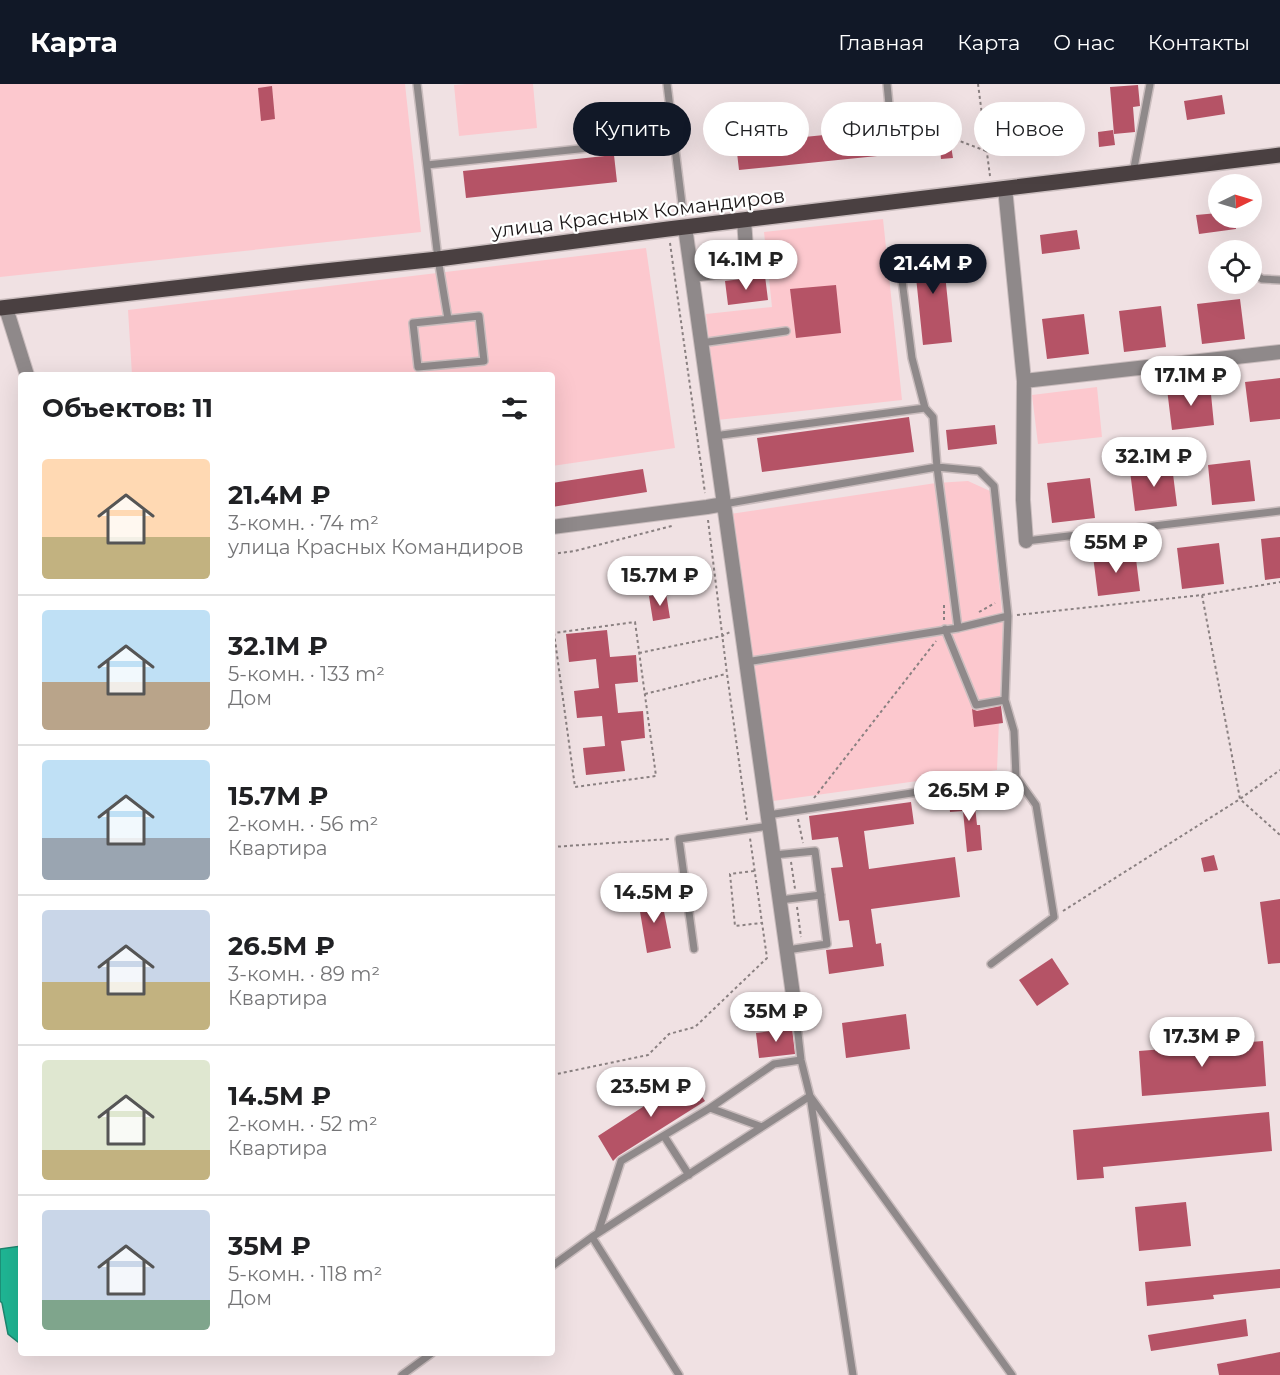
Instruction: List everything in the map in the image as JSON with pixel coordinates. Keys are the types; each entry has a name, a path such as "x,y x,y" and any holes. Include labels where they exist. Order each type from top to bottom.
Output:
{"main road":[{"name":"улица Красных Командиров","path":"3,308 438,260 684,219 744,220 1280,155"}],"street":[{"path":"1005,188 1024,381 1023,500 1026,541"},
{"path":"684,219 796,1016"},
{"path":"692,275 730,270 742,263 746,248 744,220"},
{"path":"3,308 26,372"},
{"path":"1024,381 1280,352"},
{"path":"555,527 724,504"}],"lane":[{"path":"417,84 438,260 448,319"},
{"path":"668,84 670,102"},
{"path":"887,84 889,102"},
{"path":"1133,173 1150,84"},
{"path":"427,165 573,150"},
{"path":"676,156 684,219"},
{"path":"898,249 912,358 925,408 933,417 958,628"},
{"path":"1262,279 1280,280"},
{"path":"479,316 484,361 418,368 413,323 448,319 479,316"},
{"path":"701,343 786,331"},
{"path":"714,436 925,408"},
{"path":"724,504 938,467 979,471 994,486 1008,616 1005,700 1014,731 1016,777 1036,805 1054,917 991,964"},
{"path":"1026,541 1280,511"},
{"path":"746,662 958,628 1008,616"},
{"path":"945,629 976,705 1005,700"},
{"path":"694,949 679,839 748,829 806,809 1016,777"},
{"path":"774,855 815,850 827,944 787,950"},
{"path":"780,900 821,895"},
{"path":"796,1016 801,1060 810,1096 854,1375"},
{"path":"595,1235 621,1161 710,1107 774,1064 801,1060"},
{"path":"555,1264 595,1235 810,1096"},
{"path":"810,1096 1012,1375"},
{"path":"710,1107 762,1127"},
{"path":"664,1136 689,1175"},
{"path":"595,1235 679,1375"},
{"path":"402,1375 428,1356"}],"path":[{"path":"978,84 980,102"},
{"path":"987,156 990,177 1005,188"},
{"path":"555,1074 648,1055 669,1034 695,1027 766,958 726,674 707,507 670,247"},
{"path":"555,554 575,551 676,525"},
{"path":"1008,616 1202,595 1280,582"},
{"path":"1202,595 1240,799 1280,836"},
{"path":"555,633 635,622 656,776 575,787 555,640"},
{"path":"639,653 722,636 741,627"},
{"path":"805,852 798,820 945,629"},
{"path":"645,694 726,674"},
{"path":"1054,917 1240,799 1280,770"},
{"path":"555,847 679,839"},
{"path":"754,871 730,874 735,926 761,923"}],"shaded area":[{"path":"0,84 405,84 421,232 0,277"},
{"path":"533,84 537,128 459,136 454,85"},
{"path":"883,219 902,400 717,420 706,314 772,307 764,232"},
{"path":"646,248 675,448 555,466 555,372 132,372 128,310"},
{"path":"1097,387 1102,437 1038,444 1032,395"},
{"path":"968,481 990,491 1003,622 997,770 773,801 730,514 936,483"},
{"path":"18,1246 18,1342 8,1334 0,1301 0,1249"}],"building":[{"path":"1138,85 1140,106 1133,107 1135,132 1114,134 1110,87"},
{"path":"272,86 275,119 261,121 258,88"},
{"path":"1222,95 1225,114 1187,120 1184,101"},
{"path":"1113,130 1115,145 1099,147 1098,132"},
{"path":"821,135 821,156 877,156 739,170 737,156 809,156 809,137"},
{"path":"614,156 617,182 466,198 463,171"},
{"path":"941,156 953,156 953,158 941,159"},
{"path":"1208,214 1208,228 1236,229 1199,234 1196,215"},
{"path":"1077,230 1080,249 1042,254 1040,235"},
{"path":"942,245 952,342 923,345 913,248"},
{"path":"765,276 768,300 728,305 725,281"},
{"path":"836,285 841,333 796,338 790,289"},
{"path":"1240,299 1245,339 1202,344 1197,304"},
{"path":"1161,306 1166,347 1124,352 1119,311"},
{"path":"1084,314 1089,354 1047,359 1042,319"},
{"path":"1280,378 1280,419 1250,422 1245,382"},
{"path":"1210,384 1214,425 1172,430 1167,389"},
{"path":"909,417 914,452 762,472 757,438"},
{"path":"995,425 997,444 948,450 946,430"},
{"path":"1250,460 1255,501 1212,505 1208,465"},
{"path":"1172,466 1177,506 1135,511 1130,471"},
{"path":"643,469 647,492 555,507 555,483"},
{"path":"1090,478 1095,518 1052,523 1047,483"},
{"path":"1280,537 1280,578 1265,580 1261,539"},
{"path":"1219,543 1224,584 1182,589 1177,548"},
{"path":"1135,551 1140,591 1098,596 1093,556"},
{"path":"666,593 670,618 653,621 649,596"},
{"path":"607,630 610,657 636,655 638,682 615,684 618,713 643,711 645,738 621,741 625,771 586,775 583,748 605,746 602,716 577,718 574,691 599,688 596,659 569,662 566,634"},
{"path":"1001,706 1003,723 974,727 972,709 977,711"},
{"path":"974,797 982,850 967,852 963,811 950,812 949,799"},
{"path":"911,802 914,824 864,831 869,869 955,857 960,897 871,909 876,944 881,943 884,966 829,974 826,950 853,947 849,920 839,921 831,868 843,867 838,837 812,840 809,816"},
{"path":"1214,855 1218,870 1204,872 1201,858"},
{"path":"661,896 671,948 647,953 638,900"},
{"path":"1280,899 1280,963 1268,964 1260,902"},
{"path":"1052,958 1069,984 1037,1006 1019,980"},
{"path":"906,1014 910,1049 846,1058 842,1023"},
{"path":"792,1028 795,1054 759,1058 756,1033"},
{"path":"1263,1041 1266,1086 1142,1096 1139,1051"},
{"path":"689,1077 705,1101 613,1161 598,1136"},
{"path":"1269,1112 1272,1151 1103,1167 1104,1178 1077,1180 1073,1130"},
{"path":"1186,1202 1191,1246 1139,1251 1135,1207"},
{"path":"1280,1269 1280,1288 1213,1295 1214,1299 1147,1306 1145,1282"},
{"path":"1246,1319 1248,1336 1151,1351 1148,1335"},
{"path":"1280,1352 1280,1375 1219,1375 1217,1364"}]}
